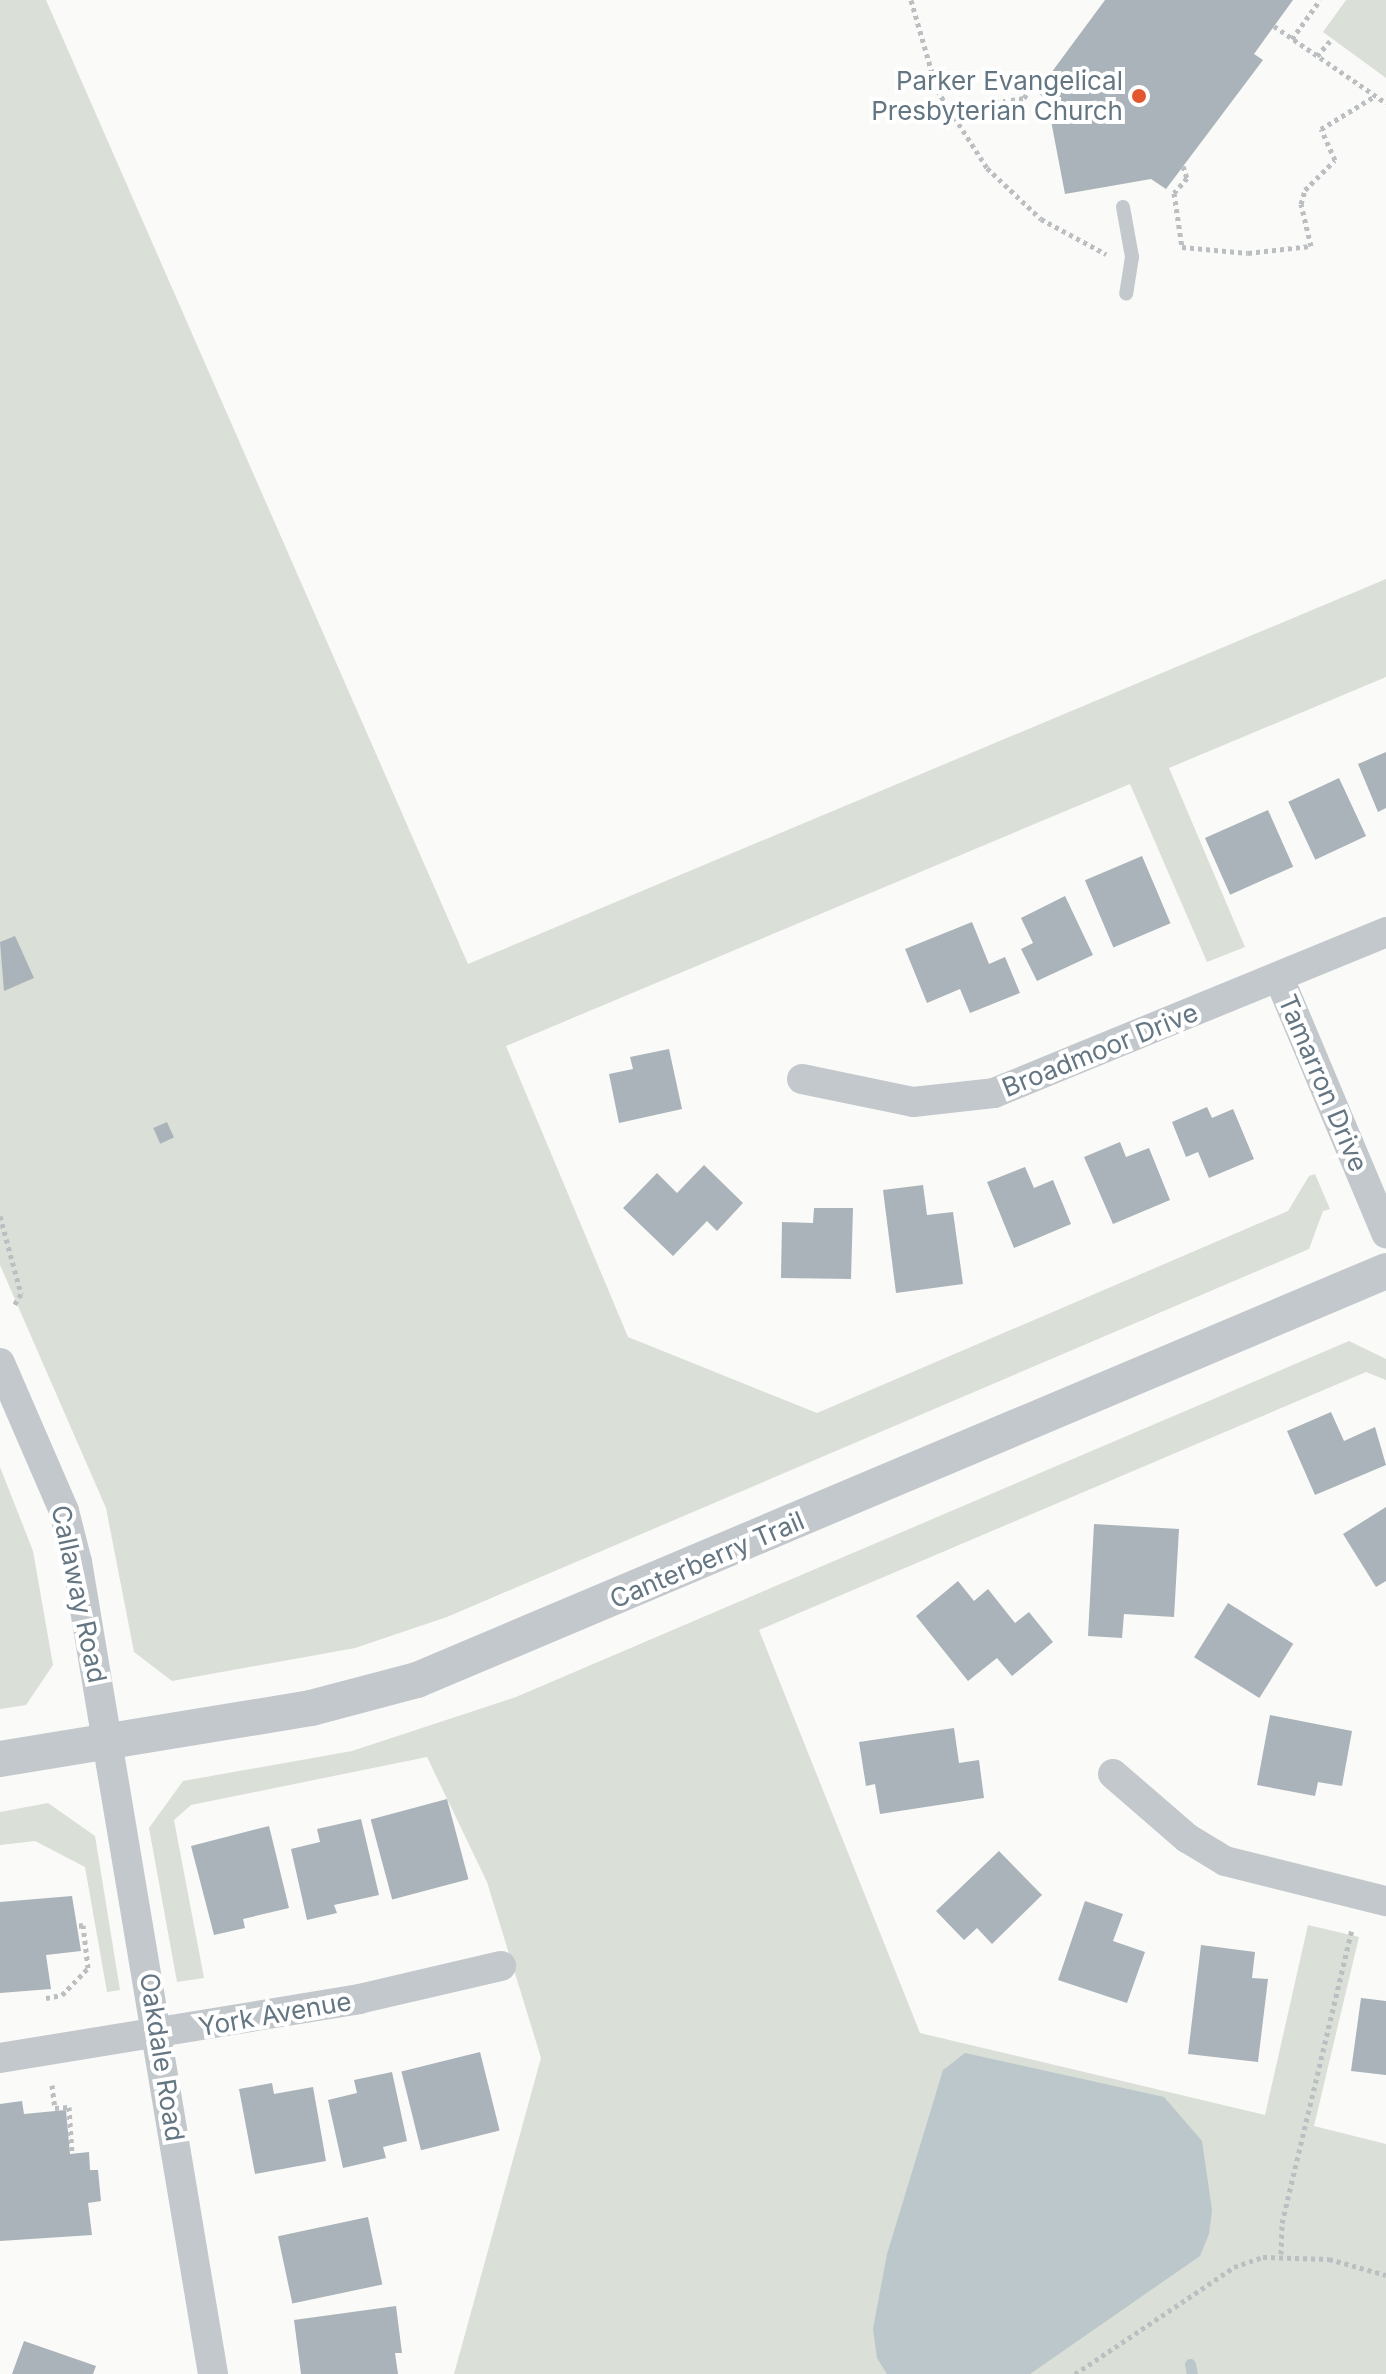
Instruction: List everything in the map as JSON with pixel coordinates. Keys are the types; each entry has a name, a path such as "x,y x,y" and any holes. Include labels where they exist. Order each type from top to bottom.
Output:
{"street":[{"name":"Broadmoor Drive","path":"802,1079 913,1102 994,1093 1386,932"},
{"name":"Tamarron Drive","path":"1279,978 1386,1233"},
{"name":"Canterberry Trail","path":"0,1759 311,1708 448,1669 1386,1271"},
{"name":"Callaway Road","path":"0,1363 72,1539 109,1740"},
{"name":"Oakdale Road","path":"109,1740 213,2374"},
{"path":"1113,1774 1187,1838 1225,1861 1386,1901"},
{"name":"York Avenue","path":"0,2058 359,1999 501,1966"}],"lane":[{"path":"1123,207 1132,257 1126,294"}],"path":[{"path":"911,0 927,63 948,109 987,168 1020,201 1059,231 1115,257"},
{"path":"1292,39 1320,0"},
{"path":"1274,26 1386,103"},
{"path":"1317,56 1332,39"},
{"path":"948,109 1024,98 1038,77 1045,81"},
{"path":"1183,166 1187,178 1174,193 1182,247 1235,253 1311,246 1301,204 1305,190 1335,160 1321,129 1375,96"},
{"path":"0,1216 21,1294 13,1307"},
{"path":"46,1998 62,1995 88,1968 83,1925 77,1926"},
{"path":"1281,2254 1282,2223 1352,1930"},
{"path":"52,2085 55,2108 69,2107 72,2154"},
{"path":"1075,2374 1234,2267 1281,2254 1329,2259 1386,2275"}],"shaded area":[{"path":"0,0 46,0 468,964 1386,579 1386,677 1169,768 1245,947 1207,962 1130,784 506,1046 628,1337 817,1413 1288,1211 1309,1176 1315,1174 1330,1209 1323,1211 1309,1249 447,1617 355,1648 172,1681 134,1652 106,1508 0,1265"},
{"path":"1346,0 1386,0 1386,78 1323,32"},
{"path":"1349,1341 1386,1359 1386,1380 1366,1372 759,1630 920,2033 1265,2115 1308,1925 1359,1937 1314,2126 1386,2144 1386,2374 454,2374 541,2058 487,1882 427,1757 191,1805 174,1820 204,1978 177,1982 149,1828 183,1781 352,1751 516,1697"},
{"path":"0,1467 33,1551 53,1665 26,1705 0,1709"},
{"path":"48,1803 95,1836 120,1990 107,1992 85,1867 35,1841 0,1845 0,1812"},
{"path":"965,2053 1164,2097 1202,2141 1212,2210 1209,2234 1200,2256 1030,2374 887,2374 877,2358 873,2329 887,2254 943,2070"}],"building":[{"name":"Parker Evangelical Presbyterian Church","path":"1105,0 1293,0 1254,54 1263,60 1166,189 1151,179 1065,194 1047,100 1037,92"},
{"path":"1386,752 1386,808 1378,812 1358,764"},
{"path":"1339,778 1366,836 1315,860 1288,802"},
{"path":"1268,810 1293,867 1230,895 1205,838"},
{"path":"1142,856 1171,923 1113,947 1085,880"},
{"path":"1065,896 1093,955 1037,981 1021,949 1033,943 1021,918"},
{"path":"972,922 989,964 1005,957 1020,993 970,1013 960,989 927,1003 905,949"},
{"path":"15,936 34,978 4,991 0,942"},
{"path":"669,1049 682,1109 619,1123 609,1074 633,1069 630,1057"},
{"path":"1207,1107 1212,1118 1233,1109 1254,1159 1209,1178 1198,1152 1186,1157 1172,1122"},
{"path":"167,1122 174,1138 160,1144 153,1128"},
{"path":"1120,1142 1126,1157 1149,1148 1170,1200 1113,1224 1084,1157"},
{"path":"704,1165 743,1203 717,1231 707,1221 673,1256 623,1208 657,1173 677,1193"},
{"path":"1025,1167 1034,1188 1053,1180 1071,1224 1014,1248 987,1182"},
{"path":"923,1185 927,1215 953,1212 963,1284 896,1293 883,1190"},
{"path":"814,1208 853,1208 851,1279 781,1278 782,1222 813,1223"},
{"path":"1331,1412 1344,1441 1375,1427 1386,1465 1315,1495 1287,1431"},
{"path":"1386,1507 1386,1581 1376,1587 1343,1534"},
{"path":"1094,1524 1179,1529 1174,1617 1124,1614 1122,1638 1088,1636"},
{"path":"958,1581 974,1601 988,1589 1015,1623 1029,1612 1053,1642 1012,1676 997,1658 968,1681 916,1616"},
{"path":"1228,1603 1293,1644 1259,1698 1194,1657"},
{"path":"1270,1715 1352,1731 1342,1786 1318,1782 1315,1796 1257,1785"},
{"path":"954,1728 959,1763 979,1760 984,1798 880,1814 875,1784 866,1786 859,1742"},
{"path":"447,1799 468,1879 392,1900 371,1819"},
{"path":"361,1819 379,1895 334,1905 337,1913 307,1920 291,1849 320,1842 317,1829"},
{"path":"269,1826 289,1908 243,1919 245,1928 214,1935 191,1846"},
{"path":"999,1851 1042,1895 992,1944 977,1928 964,1940 936,1911"},
{"path":"72,1896 81,1951 46,1955 51,1989 0,1993 0,1902"},
{"path":"1085,1901 1123,1914 1113,1941 1145,1952 1127,2003 1058,1980"},
{"path":"1201,1945 1255,1952 1252,1978 1268,1979 1258,2062 1188,2054"},
{"path":"1361,1998 1386,2001 1386,2075 1351,2071"},
{"path":"480,2052 500,2131 421,2150 401,2072"},
{"path":"392,2072 407,2141 383,2147 386,2158 343,2168 328,2100 357,2093 354,2080"},
{"path":"272,2083 274,2094 313,2087 326,2161 255,2174 239,2089"},
{"path":"22,2101 24,2114 66,2110 70,2154 89,2152 90,2170 98,2170 101,2201 88,2203 92,2235 0,2241 0,2104"},
{"path":"368,2217 382,2284 292,2304 278,2236"},
{"path":"396,2306 402,2353 395,2353 398,2374 301,2374 294,2320"},
{"path":"24,2341 96,2366 93,2374 12,2374"}],"waterway":[{"path":"1190,2364 1192,2374"}],"place":[{"name":"Parker Evangelical Presbyterian Church","path":"1139,96"}]}
